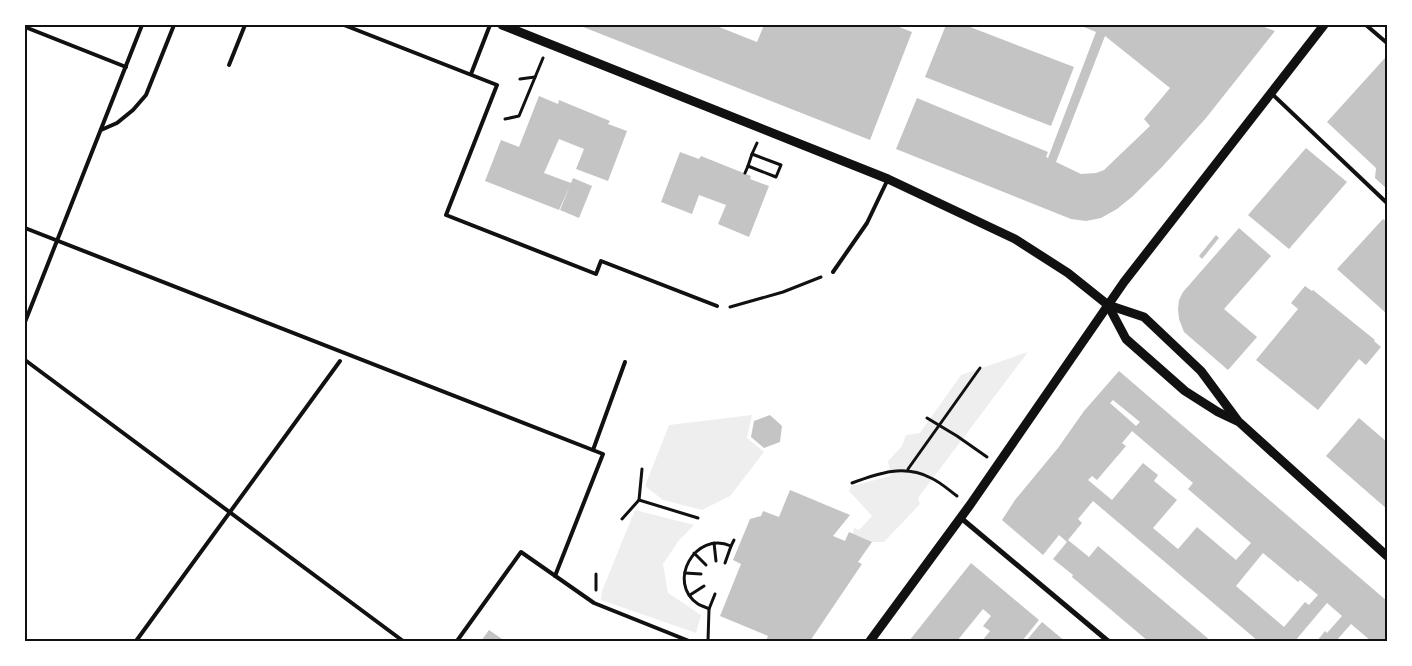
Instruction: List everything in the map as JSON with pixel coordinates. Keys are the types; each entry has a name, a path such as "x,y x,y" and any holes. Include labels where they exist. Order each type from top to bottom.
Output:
{"street":[{"path":"502,25 888,179 1015,240 1068,273 1108,305 1144,317 1201,371 1238,421 1387,556"},
{"path":"870,641 961,518 1108,305 1324,25"},
{"path":"1108,305 1126,339 1185,391 1218,412 1238,421"},
{"path":"961,518 1108,641"}],"lane":[{"path":"25,322 142,25"},
{"path":"101,130 117,123 146,96 174,25"},
{"path":"229,65 245,25"},
{"path":"344,25 497,85 446,215 596,274 601,261 717,306"},
{"path":"471,74 490,25"},
{"path":"1366,25 1387,43"},
{"path":"25,27 126,67"},
{"path":"1271,93 1387,203"},
{"path":"833,272 866,223 888,179"},
{"path":"25,228 603,454 555,576"},
{"path":"25,360 403,641"},
{"path":"136,641 340,361"},
{"path":"592,450 626,362"},
{"path":"457,641 521,552 594,603 689,641"}],"path":[{"path":"505,119 519,116 549,44"},
{"path":"520,79 535,77"},
{"path":"745,174 762,128"},
{"path":"748,166 776,177 781,165 752,154"},
{"path":"717,306 723,308 783,292 833,272"},
{"path":"908,469 980,368"},
{"path":"927,418 997,465"},
{"path":"622,519 638,500 642,469"},
{"path":"852,483 876,472 908,469 932,478 970,505"},
{"path":"638,500 698,518"},
{"path":"725,562 734,540"},
{"path":"709,609 698,604 690,595 685,585 685,573 688,563 694,553 703,547 714,543 731,546"},
{"path":"714,543 716,561"},
{"path":"694,553 706,565"},
{"path":"685,573 701,574"},
{"path":"690,595 704,586"},
{"path":"708,641 709,609 715,594"}],"shaded area":[{"path":"1028,352 918,498 920,504 884,542 872,542 853,534 854,528 859,530 872,516 849,491 851,486 891,476 888,461 902,446 906,435 920,433 961,375"},
{"path":"752,415 747,438 764,452 730,496 702,510 663,500 645,486 669,425"},
{"path":"635,510 694,525 679,540 663,564 668,593 701,615 696,633 601,600 602,591"}],"building":[{"path":"578,25 714,25 757,42 764,25 894,25 912,32 870,140"},
{"path":"946,25 965,25 1074,67 1051,126 925,77"},
{"path":"1079,25 1259,25 1275,31 1206,118 1162,167 1133,196 1117,209 1101,218 1086,221 1071,219 896,149 917,98 1048,152 1046,157 1048,158 1096,32","holes":["1105,36 1170,88 1144,119 1150,126 1104,170 1096,173 1081,174 1056,162"]},
{"path":"1385,58 1387,60 1387,189 1375,178 1376,168 1327,122"},
{"path":"539,96 558,104 559,100 610,121 608,124 627,131 608,181 576,169 584,149 559,139 544,173 571,183 573,178 592,186 579,218 560,210 570,186 559,210 485,181 501,140 519,147"},
{"path":"1306,148 1347,182 1289,249 1248,215"},
{"path":"680,152 699,159 701,156 751,176 750,179 769,186 749,237 718,224 726,205 699,195 692,214 661,202"},
{"path":"1383,219 1387,222 1387,314 1337,269"},
{"path":"1239,228 1271,256 1224,309 1257,337 1228,370 1184,332 1179,319 1178,309 1179,300 1183,292"},
{"path":"1216,235 1219,238 1202,259 1199,256"},
{"path":"1305,286 1313,290 1375,340 1381,347 1366,365 1359,359 1318,410 1256,360 1298,309 1291,303"},
{"path":"1119,371 1387,601 1387,641 1371,641 1351,624 1336,641 1317,641 1342,616 1327,603 1295,641 1258,641 1093,501 1078,519 1082,523 1068,540 1089,557 1098,546 1211,641 1148,641 1053,559 1067,542 1059,535 1043,555 1002,520 1015,500 1058,448 1084,411","holes":["1113,400 1140,422 1136,426 1110,403","1132,431 1193,483 1188,489 1251,543 1236,560 1197,527 1178,549 1153,528 1177,500 1154,481 1158,475 1143,463 1112,500 1088,480 1092,476 1097,480 1126,446 1122,443","1263,553 1298,582 1300,580 1318,595 1309,605 1305,602 1284,627 1236,586"]},
{"path":"770,415 782,426 780,442 764,448 751,437 754,421"},
{"path":"1359,418 1387,442 1387,509 1326,456"},
{"path":"790,490 850,515 833,536 845,541 849,532 872,542 858,562 862,564 810,641 766,641 768,636 720,616 741,564 733,560 750,519 761,516 763,511 779,517"},
{"path":"971,563 1039,620 1022,641 982,641 990,631 983,626 991,616 983,609 957,641 909,641"},
{"path":"1042,622 1060,637 1065,641 1026,641"},
{"path":"489,630 505,641 481,641"}]}
